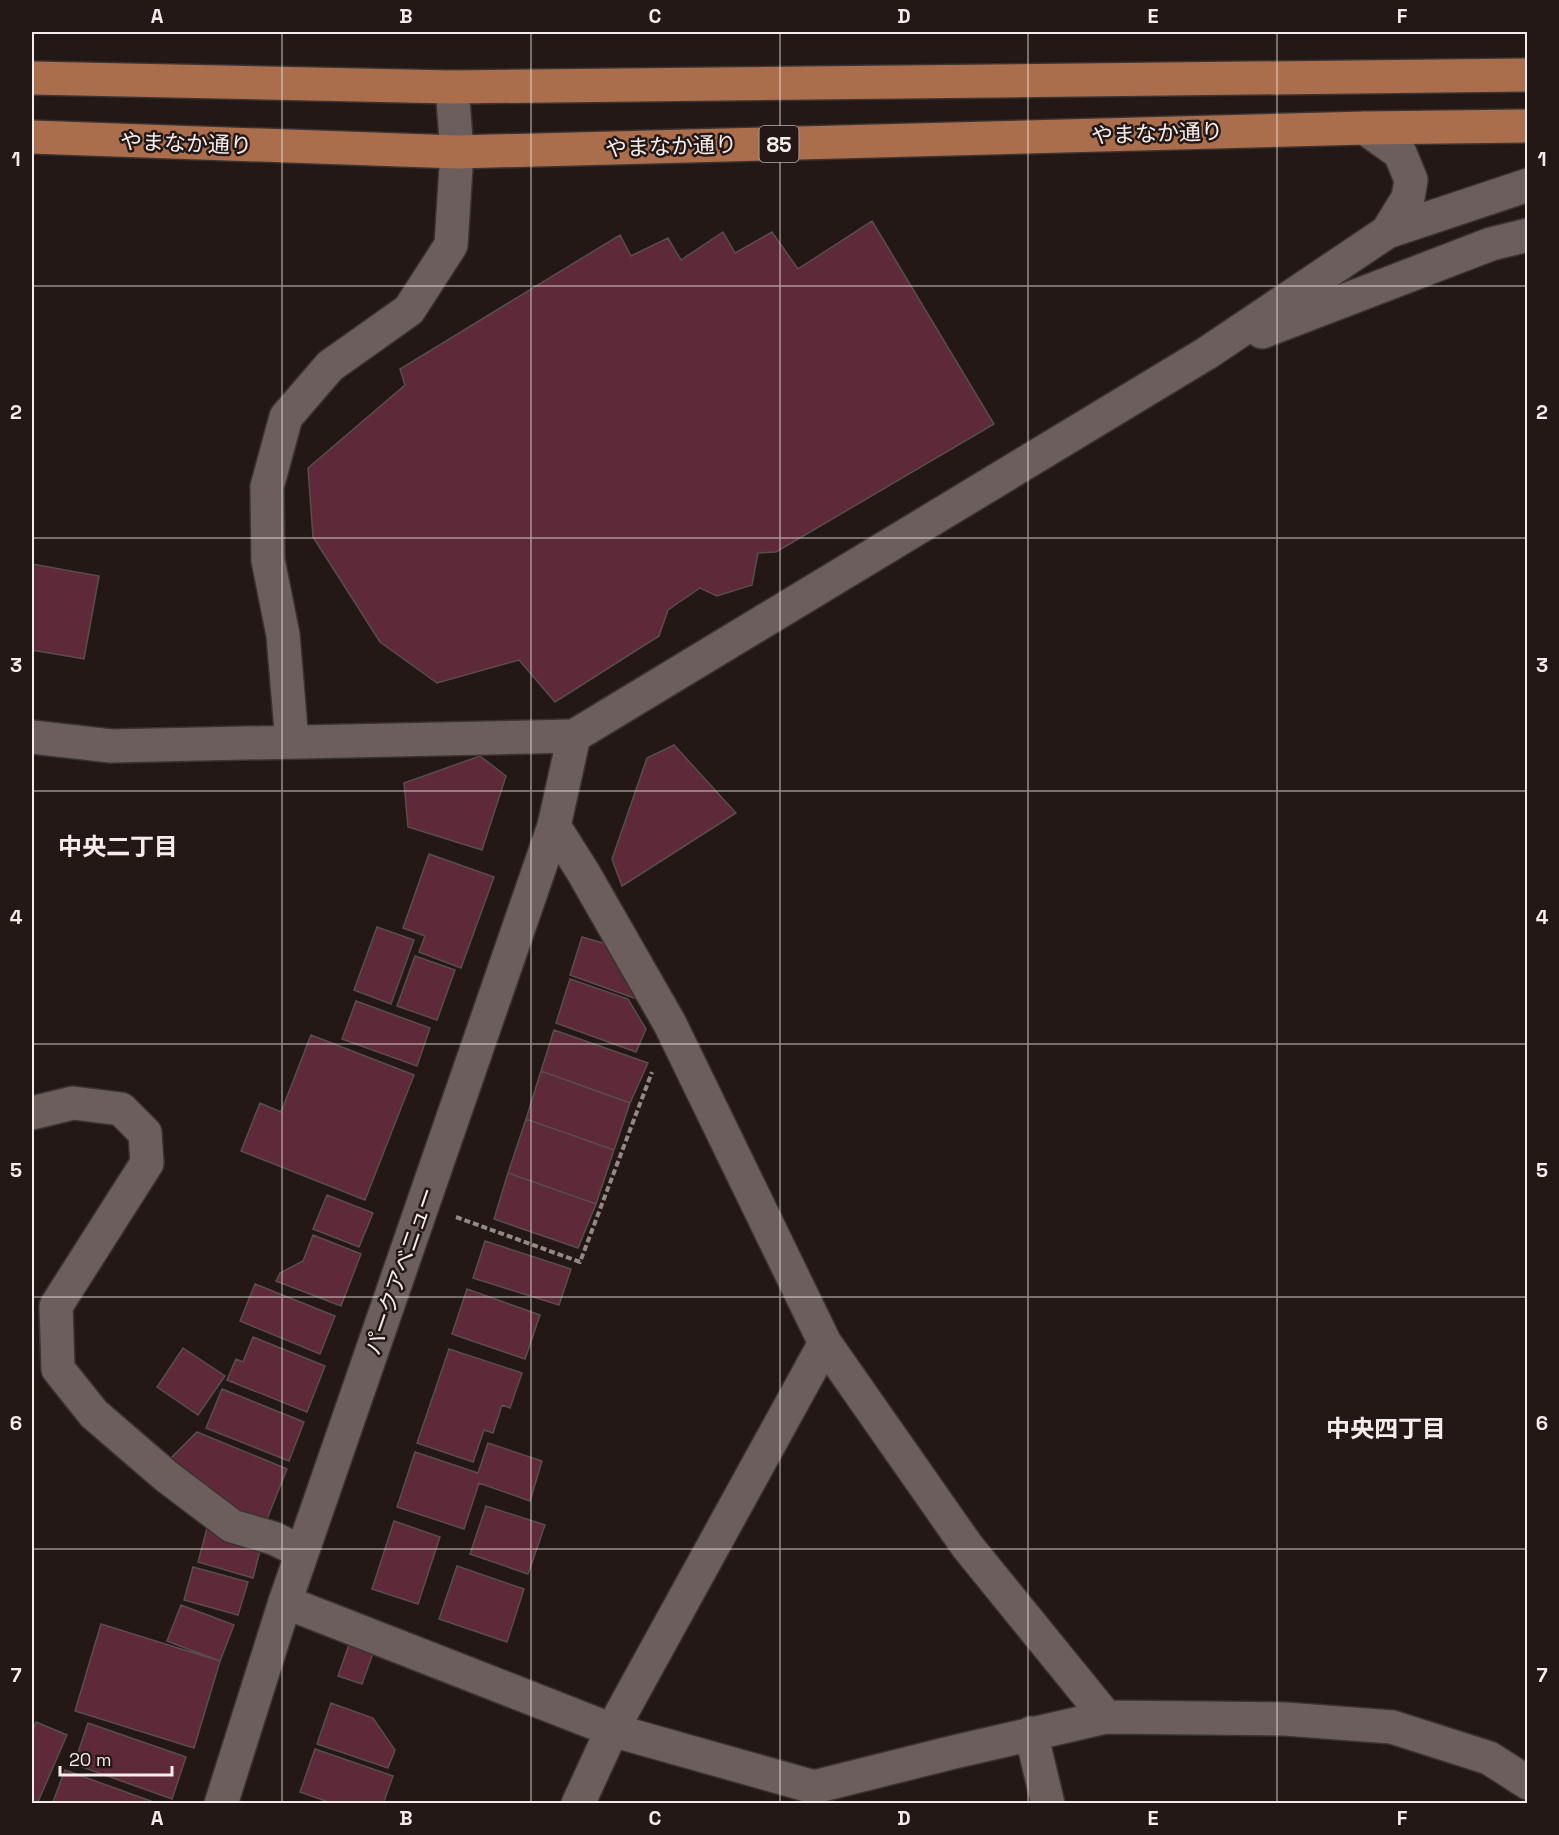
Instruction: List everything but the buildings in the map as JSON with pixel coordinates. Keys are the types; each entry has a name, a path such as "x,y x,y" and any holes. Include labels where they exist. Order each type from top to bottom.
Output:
{"main road":[{"path":"32,78 452,87 1526,75"},
{"name":"やまなか通り","path":"32,137 458,152 1365,128 1527,126"}],"street":[{"path":"292,742 283,635 268,560 267,487 286,417 330,366 409,310 451,244 458,152 452,87"},
{"path":"1365,128 1400,153 1411,180 1408,198 1387,232"},
{"path":"32,737 111,746 574,736 1207,353 1387,232 1527,185"},
{"path":"1207,353 1491,244 1527,235"},
{"name":"パークアベニュー","path":"221,1803 302,1552 554,826 574,736"},
{"path":"554,826 670,1024 825,1343 967,1546 1106,1717"},
{"path":"32,1113 73,1103 121,1109 145,1133 147,1163 56,1306 58,1369 94,1414 166,1476 232,1526 273,1538 302,1552"},
{"path":"578,1803 612,1730 825,1343"},
{"path":"285,1602 612,1730 812,1795 1031,1733 1106,1717 1286,1719 1392,1727 1489,1758 1527,1783"},
{"path":"1031,1733 1048,1803"}],"path":[{"path":"456,1217 580,1262 670,1024"}],"district":[{"name":"中央二丁目","path":"118,846"},
{"name":"中央四丁目","path":"1386,1428"}]}
